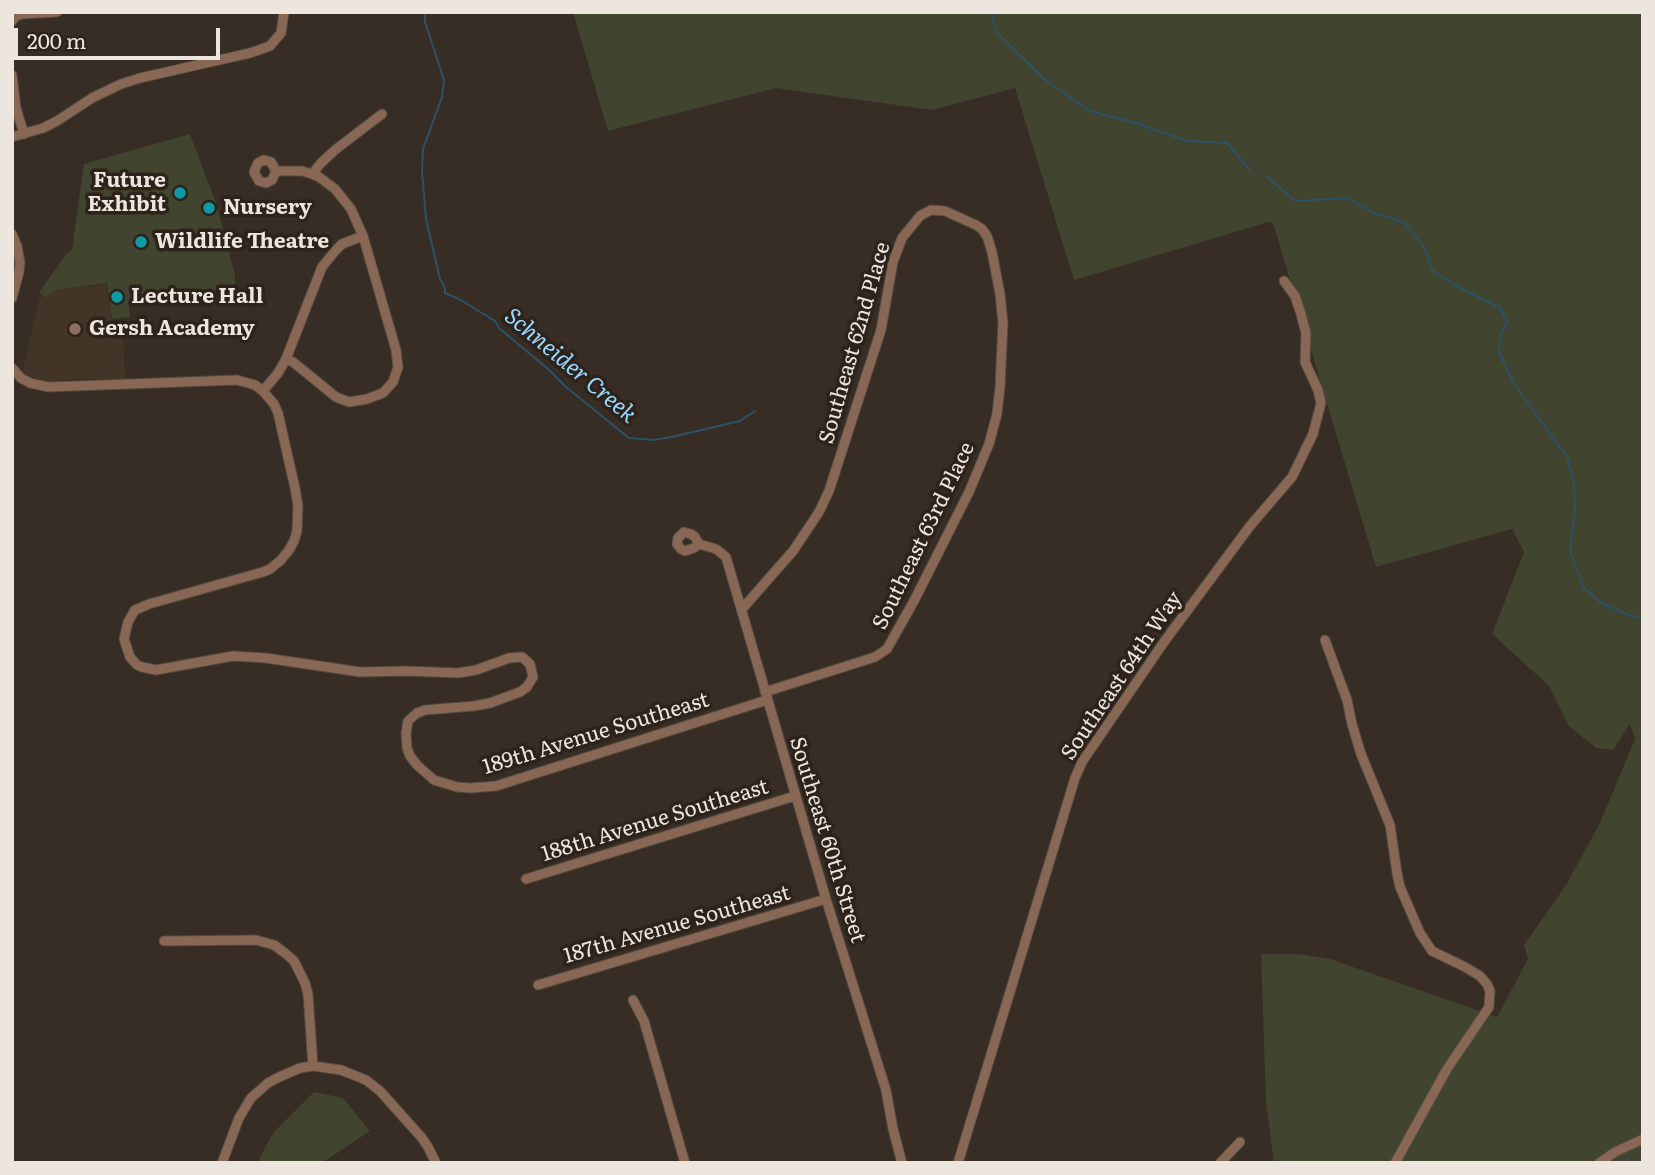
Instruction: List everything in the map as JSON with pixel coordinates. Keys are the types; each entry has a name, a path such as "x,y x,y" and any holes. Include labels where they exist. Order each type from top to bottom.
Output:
{"street":[{"path":"16,16 57,12"},
{"path":"12,138 57,121 92,98 121,84 270,46 281,33 284,12"},
{"path":"12,75 16,108 24,134"},
{"path":"313,174 335,150 382,114"},
{"path":"276,171 302,171 313,174 326,181 351,209 363,236 396,350 397,374 383,393 367,399 345,401 286,359"},
{"name":"Southeast 63rd Place","path":"887,649 969,492 989,444 997,414 1000,387 1003,323 987,236 976,225 945,211 931,210 924,213 912,226"},
{"name":"Southeast 62nd Place","path":"742,609 793,551 824,502 881,330 896,253 902,238 912,226"},
{"path":"12,234 20,263 12,298"},
{"path":"12,368 30,383 48,387 230,380 255,385 263,391 286,359 322,267 342,244 363,236"},
{"name":"Southeast 64th Way","path":"958,1163 1082,762 1164,642 1250,526 1292,477 1313,434 1321,403 1305,362 1306,333 1301,314 1295,296 1284,281"},
{"name":"189th Avenue Southeast","path":"263,391 278,412 298,506 297,531 289,550 270,569 135,610 125,630 126,646 137,665 149,670 233,656 266,658 360,672 458,673 476,670 509,658 522,657 530,664 533,677 527,687 513,696 474,706 417,713 408,721 406,727 410,756 434,780 457,787 482,788 496,786 766,696 875,657 887,649"},
{"name":"Southeast 60th Street","path":"699,544 726,557 795,796 886,1090 902,1163"},
{"path":"1325,640 1347,699 1361,754 1390,825 1400,887 1420,933 1432,951 1480,976 1490,991 1489,1007 1447,1069 1395,1163"},
{"name":"188th Avenue Southeast","path":"526,879 795,796"},
{"name":"187th Avenue Southeast","path":"538,985 826,899"},
{"path":"164,941 256,940 285,953 294,961 308,995 313,1066"},
{"path":"633,1000 644,1021 685,1163"},
{"path":"222,1163 239,1118 251,1098 277,1077 313,1066 341,1069 366,1080 380,1091 422,1139 436,1163"},
{"path":"1600,1163 1615,1152 1643,1139"},
{"path":"1220,1163 1240,1142"}],"shaded area":[{"name":"Gersh Academy","path":"106,284 112,323 123,335 125,379 46,382 22,373 40,296 44,299 56,290"}],"green space":[{"path":"573,12 1643,12 1643,1163 1274,1163 1266,1102 1261,954 1298,954 1330,959 1497,1017 1528,959 1524,945 1566,885 1599,825 1635,739 1630,724 1613,750 1596,748 1569,726 1548,685 1492,634 1524,552 1512,529 1376,567 1273,223 1074,280 1015,88 932,110 776,88 608,131"},
{"path":"190,134 216,203 235,275 235,289 165,294 164,303 128,302 130,317 112,319 107,283 56,290 45,298 39,292 72,250 84,164"},
{"path":"314,1092 343,1098 370,1131 322,1163 257,1163 273,1133"}],"waterway":[{"name":"Schneider Creek","path":"425,12 425,22 444,80 442,97 423,149 422,171 426,219 445,293 495,321 499,328 566,387 629,438 654,440 676,436 740,421 755,411"},
{"path":"991,12 997,33 1045,80 1090,111 1136,123 1187,141 1227,143 1250,170"},
{"path":"1266,176 1295,201 1347,198 1374,213 1404,222 1424,247 1433,271 1500,308 1507,321 1501,335 1499,352 1513,382 1567,457 1574,484 1575,509 1570,552 1584,588 1599,601 1628,615 1643,618"}],"place":[{"name":"Future Exhibit","path":"180,193"},
{"name":"Nursery","path":"209,208"},
{"name":"Wildlife Theatre","path":"141,242"},
{"name":"Lecture Hall","path":"117,297"},
{"name":"Gersh Academy","path":"75,329"}]}
